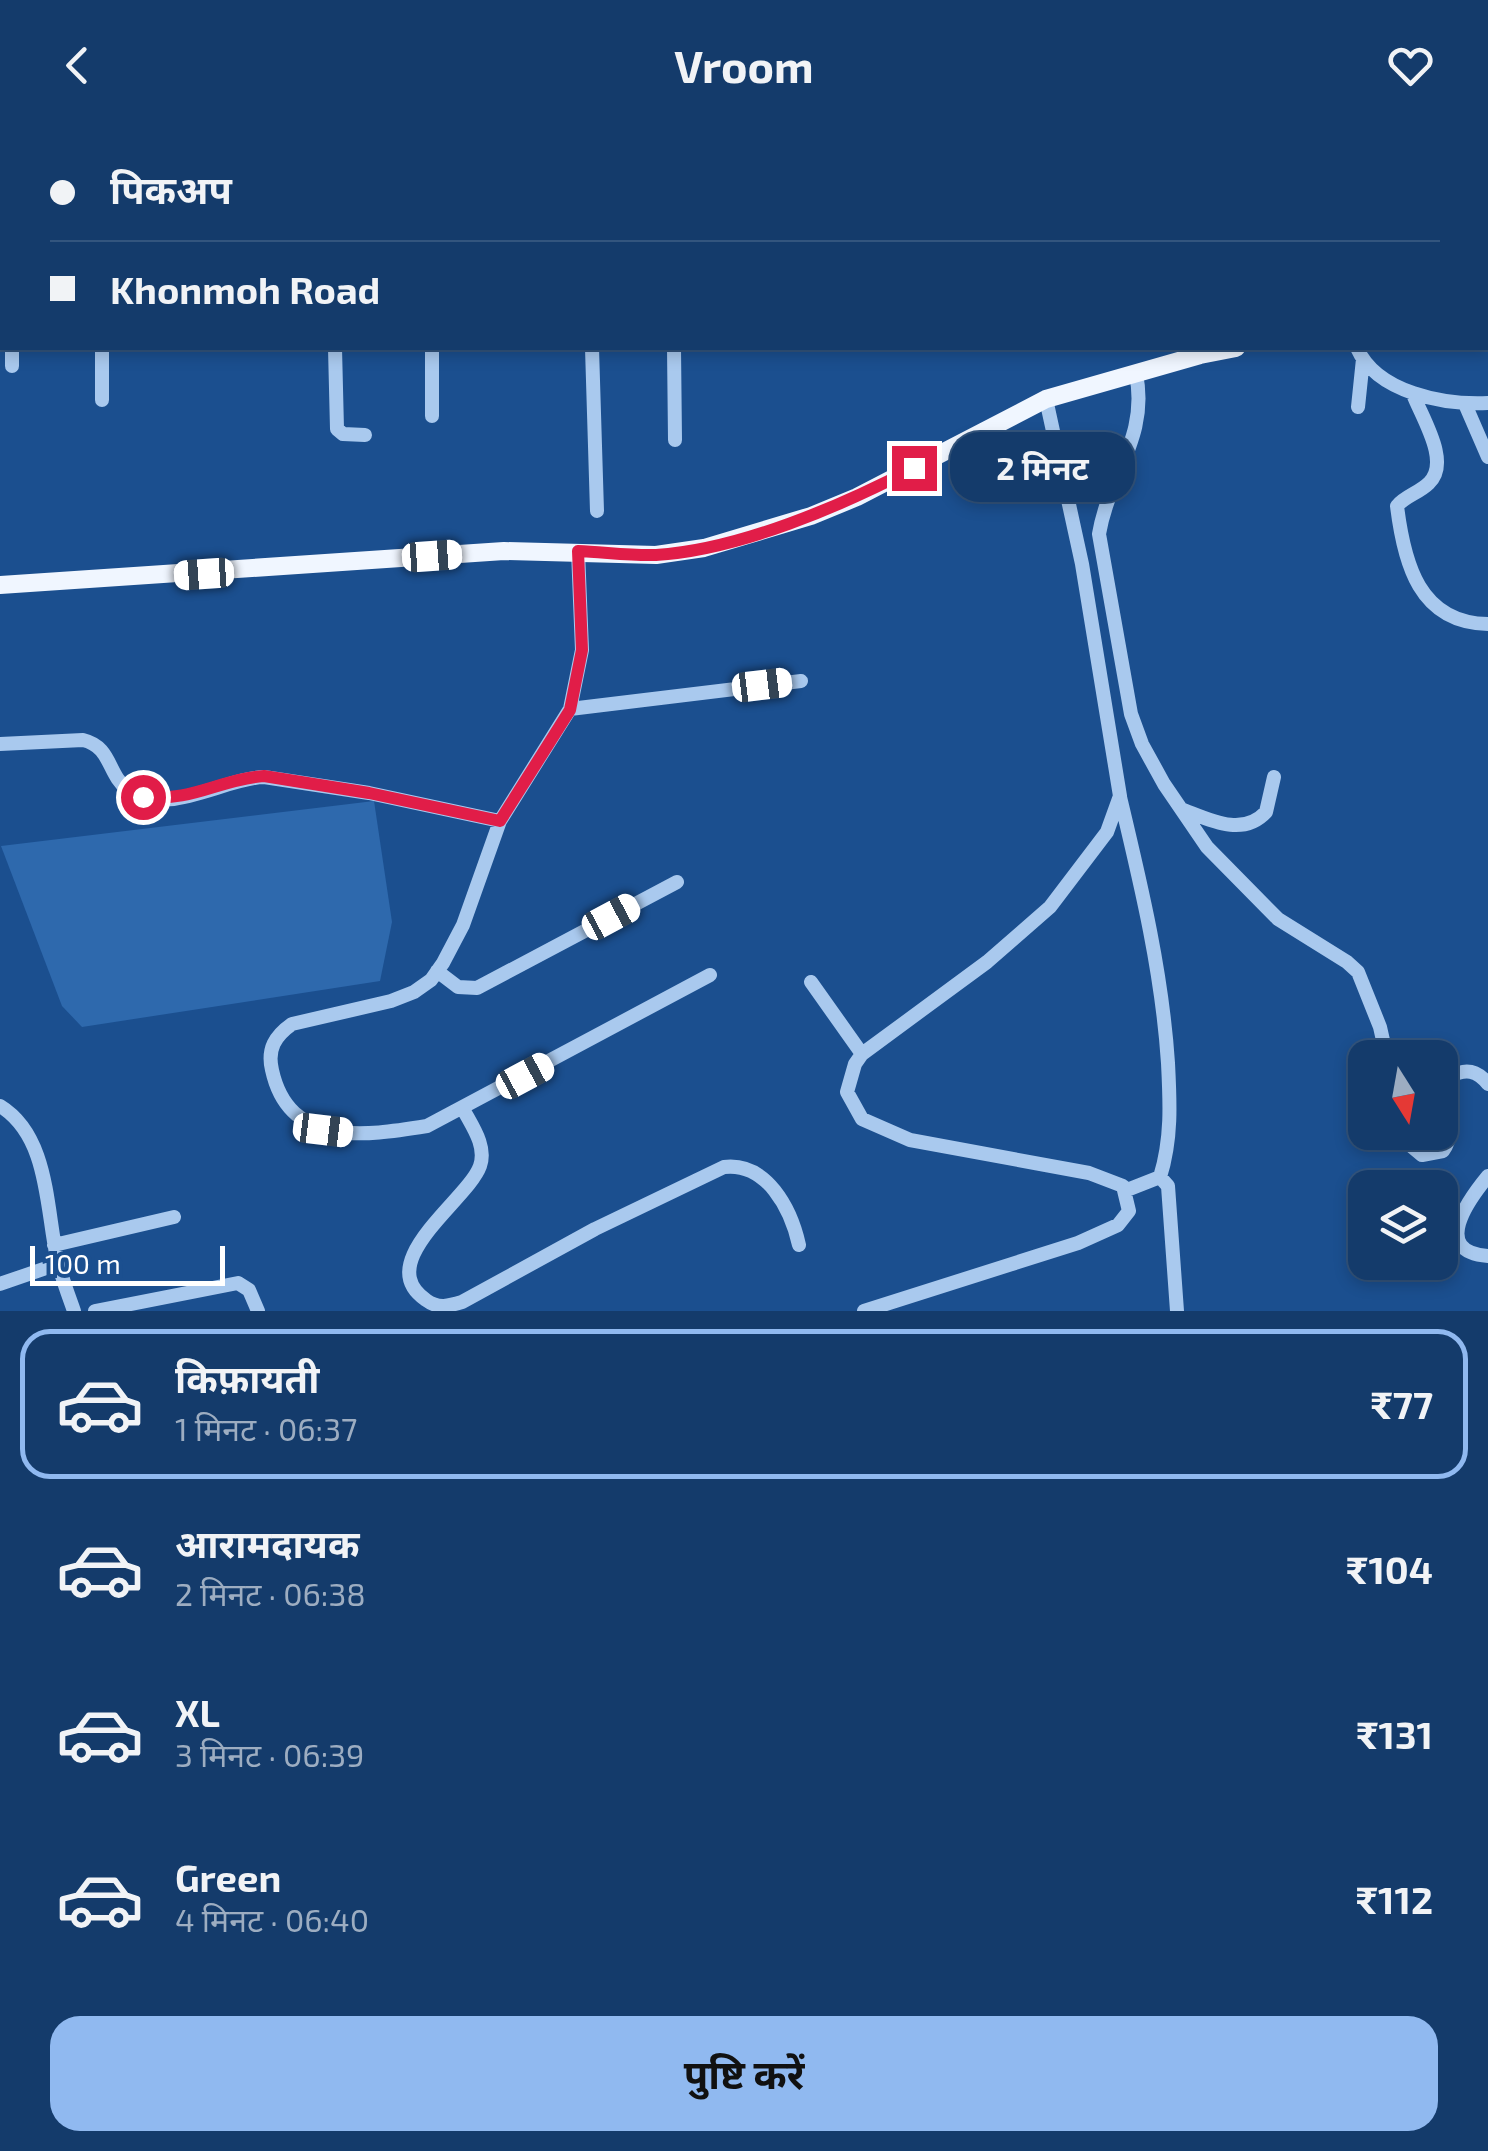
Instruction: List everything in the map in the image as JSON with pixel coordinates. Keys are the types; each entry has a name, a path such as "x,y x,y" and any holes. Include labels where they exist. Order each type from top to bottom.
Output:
{"main road":[{"path":"0,585 504,551 656,555 704,548 812,516 857,497 1046,399 1218,350"}],"street":[{"path":"12,350 12,366"},
{"path":"102,350 102,400"},
{"path":"335,350 337,428 343,434 365,435"},
{"path":"432,350 432,416"},
{"path":"592,350 597,511"},
{"path":"674,350 675,440"},
{"path":"1360,353 1413,394 1465,404 1488,403"},
{"path":"1358,407 1360,353"},
{"path":"1136,374 1140,396 1138,426 1102,516 1099,534 1132,714 1142,744 1207,847 1278,920 1358,972 1383,1040"},
{"path":"1413,394 1438,463 1428,484 1397,506 1410,572 1424,594 1452,616 1463,622 1488,624"},
{"path":"1046,399 1082,564 1120,796 1154,943 1166,1031 1170,1123 1169,1150 1160,1177"},
{"path":"1465,404 1488,457"},
{"path":"578,551 582,650 570,710 488,819 463,925 437,972 414,992 292,1024 278,1033 270,1062 281,1099 295,1116 323,1130 352,1134 427,1126 710,976"},
{"path":"570,710 801,680"},
{"path":"0,744 83,740 95,743 104,751 120,781 143,797 194,795 264,776 369,793 488,819"},
{"path":"1180,808 1228,826 1247,823 1266,812 1274,776"},
{"path":"1120,796 1107,832 1050,908 988,962 862,1054 855,1064 848,1092 862,1119 910,1140 1088,1173 1127,1190 1160,1177"},
{"path":"437,972 458,987 477,988 678,882"},
{"path":"811,982 862,1054"},
{"path":"1458,1072 1472,1071 1488,1084"},
{"path":"0,1106 19,1122 36,1151 58,1264 74,1311"},
{"path":"463,1109 482,1152 479,1169 410,1260 414,1288 435,1305 462,1302 595,1229 724,1166 744,1168 774,1190 785,1204 799,1245"},
{"path":"1416,1150 1422,1155 1442,1150"},
{"path":"1488,1176 1467,1202 1457,1230 1469,1252 1488,1256"},
{"path":"1160,1177 1168,1186 1177,1311"},
{"path":"864,1311 980,1276 1105,1231 1118,1225 1130,1211 1127,1190"},
{"path":"54,1245 174,1217"},
{"path":"0,1284 58,1264"},
{"path":"95,1311 238,1283 249,1290 258,1311"}],"shaded area":[{"path":"374,801 392,922 380,981 82,1027 62,1006 1,846"}],"route":[{"path":"143,797 194,795 264,776 500,821 570,710 582,650 578,551 656,555 704,548 812,516 914,468"}]}
